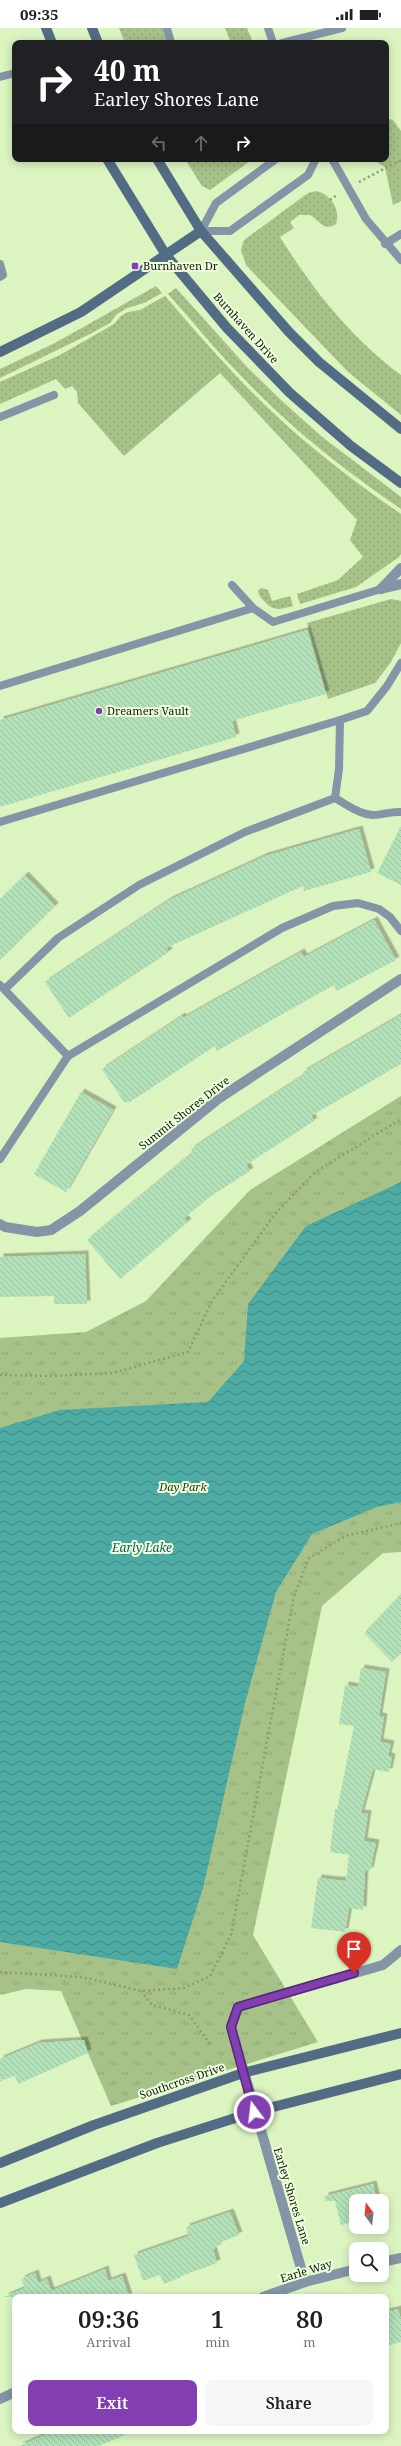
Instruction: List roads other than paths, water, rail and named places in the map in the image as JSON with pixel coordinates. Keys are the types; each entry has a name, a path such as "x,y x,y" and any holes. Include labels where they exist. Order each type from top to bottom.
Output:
{"street":[{"path":"46,28 51,40"},
{"path":"92,28 97,40"},
{"name":"Burnhaven Drive","path":"109,162 166,255 227,328 290,393 351,446 401,483"},
{"path":"159,162 201,231 289,332 309,352 401,429"},
{"path":"0,352 82,312 201,231"},
{"path":"381,589 401,568"},
{"path":"381,589 401,584"},
{"name":"Summit Shores Drive","path":"0,1224 5,1227 37,1232 51,1230 80,1211 218,1099 401,979"},
{"name":"Earley Shores Lane","path":"305,2282 254,2112 231,2027 238,2007 382,1965 401,1950"},
{"name":"Southcross Drive","path":"0,2163 94,2125 243,2073 401,2034"},
{"path":"0,2203 157,2143 254,2112 401,2074"},
{"path":"389,2261 401,2258"},
{"name":"Earle Way","path":"271,2294 305,2282 349,2271"},
{"path":"0,2399 12,2393"}],"lane":[{"path":"167,28 170,40"},
{"path":"268,28 272,40"},
{"path":"294,40 342,28"},
{"path":"0,77 12,74"},
{"path":"272,162 216,203 201,231 230,231 308,174 314,162"},
{"path":"334,162 347,188 385,244 401,260"},
{"path":"385,244 401,234"},
{"path":"0,264 3,275 0,277"},
{"path":"0,417 54,396"},
{"path":"232,585 253,608 273,622 381,589"},
{"path":"0,686 253,608"},
{"path":"0,822 367,711 388,686 401,663"},
{"path":"335,798 339,769 340,720"},
{"path":"335,798 360,813 374,815 393,811 401,812"},
{"path":"68,1056 2,987 58,938 139,885 245,832 335,798"},
{"path":"0,1159 68,1056 282,928 333,906 358,903 370,905 390,917 401,931"}],"water":[{"name":"Early Lake","path":"401,1182 401,1502 377,1507 312,1534 276,1592 245,1703 203,1888 177,1969 0,1942 0,1428 60,1410 208,1402 244,1361 248,1304 306,1226"}],"place":[{"name":"Burnhaven Dr","path":"135,266"},
{"name":"Dreamers Vault","path":"99,711"}],"park label":[{"name":"Day Park","path":"183,1487"}]}
